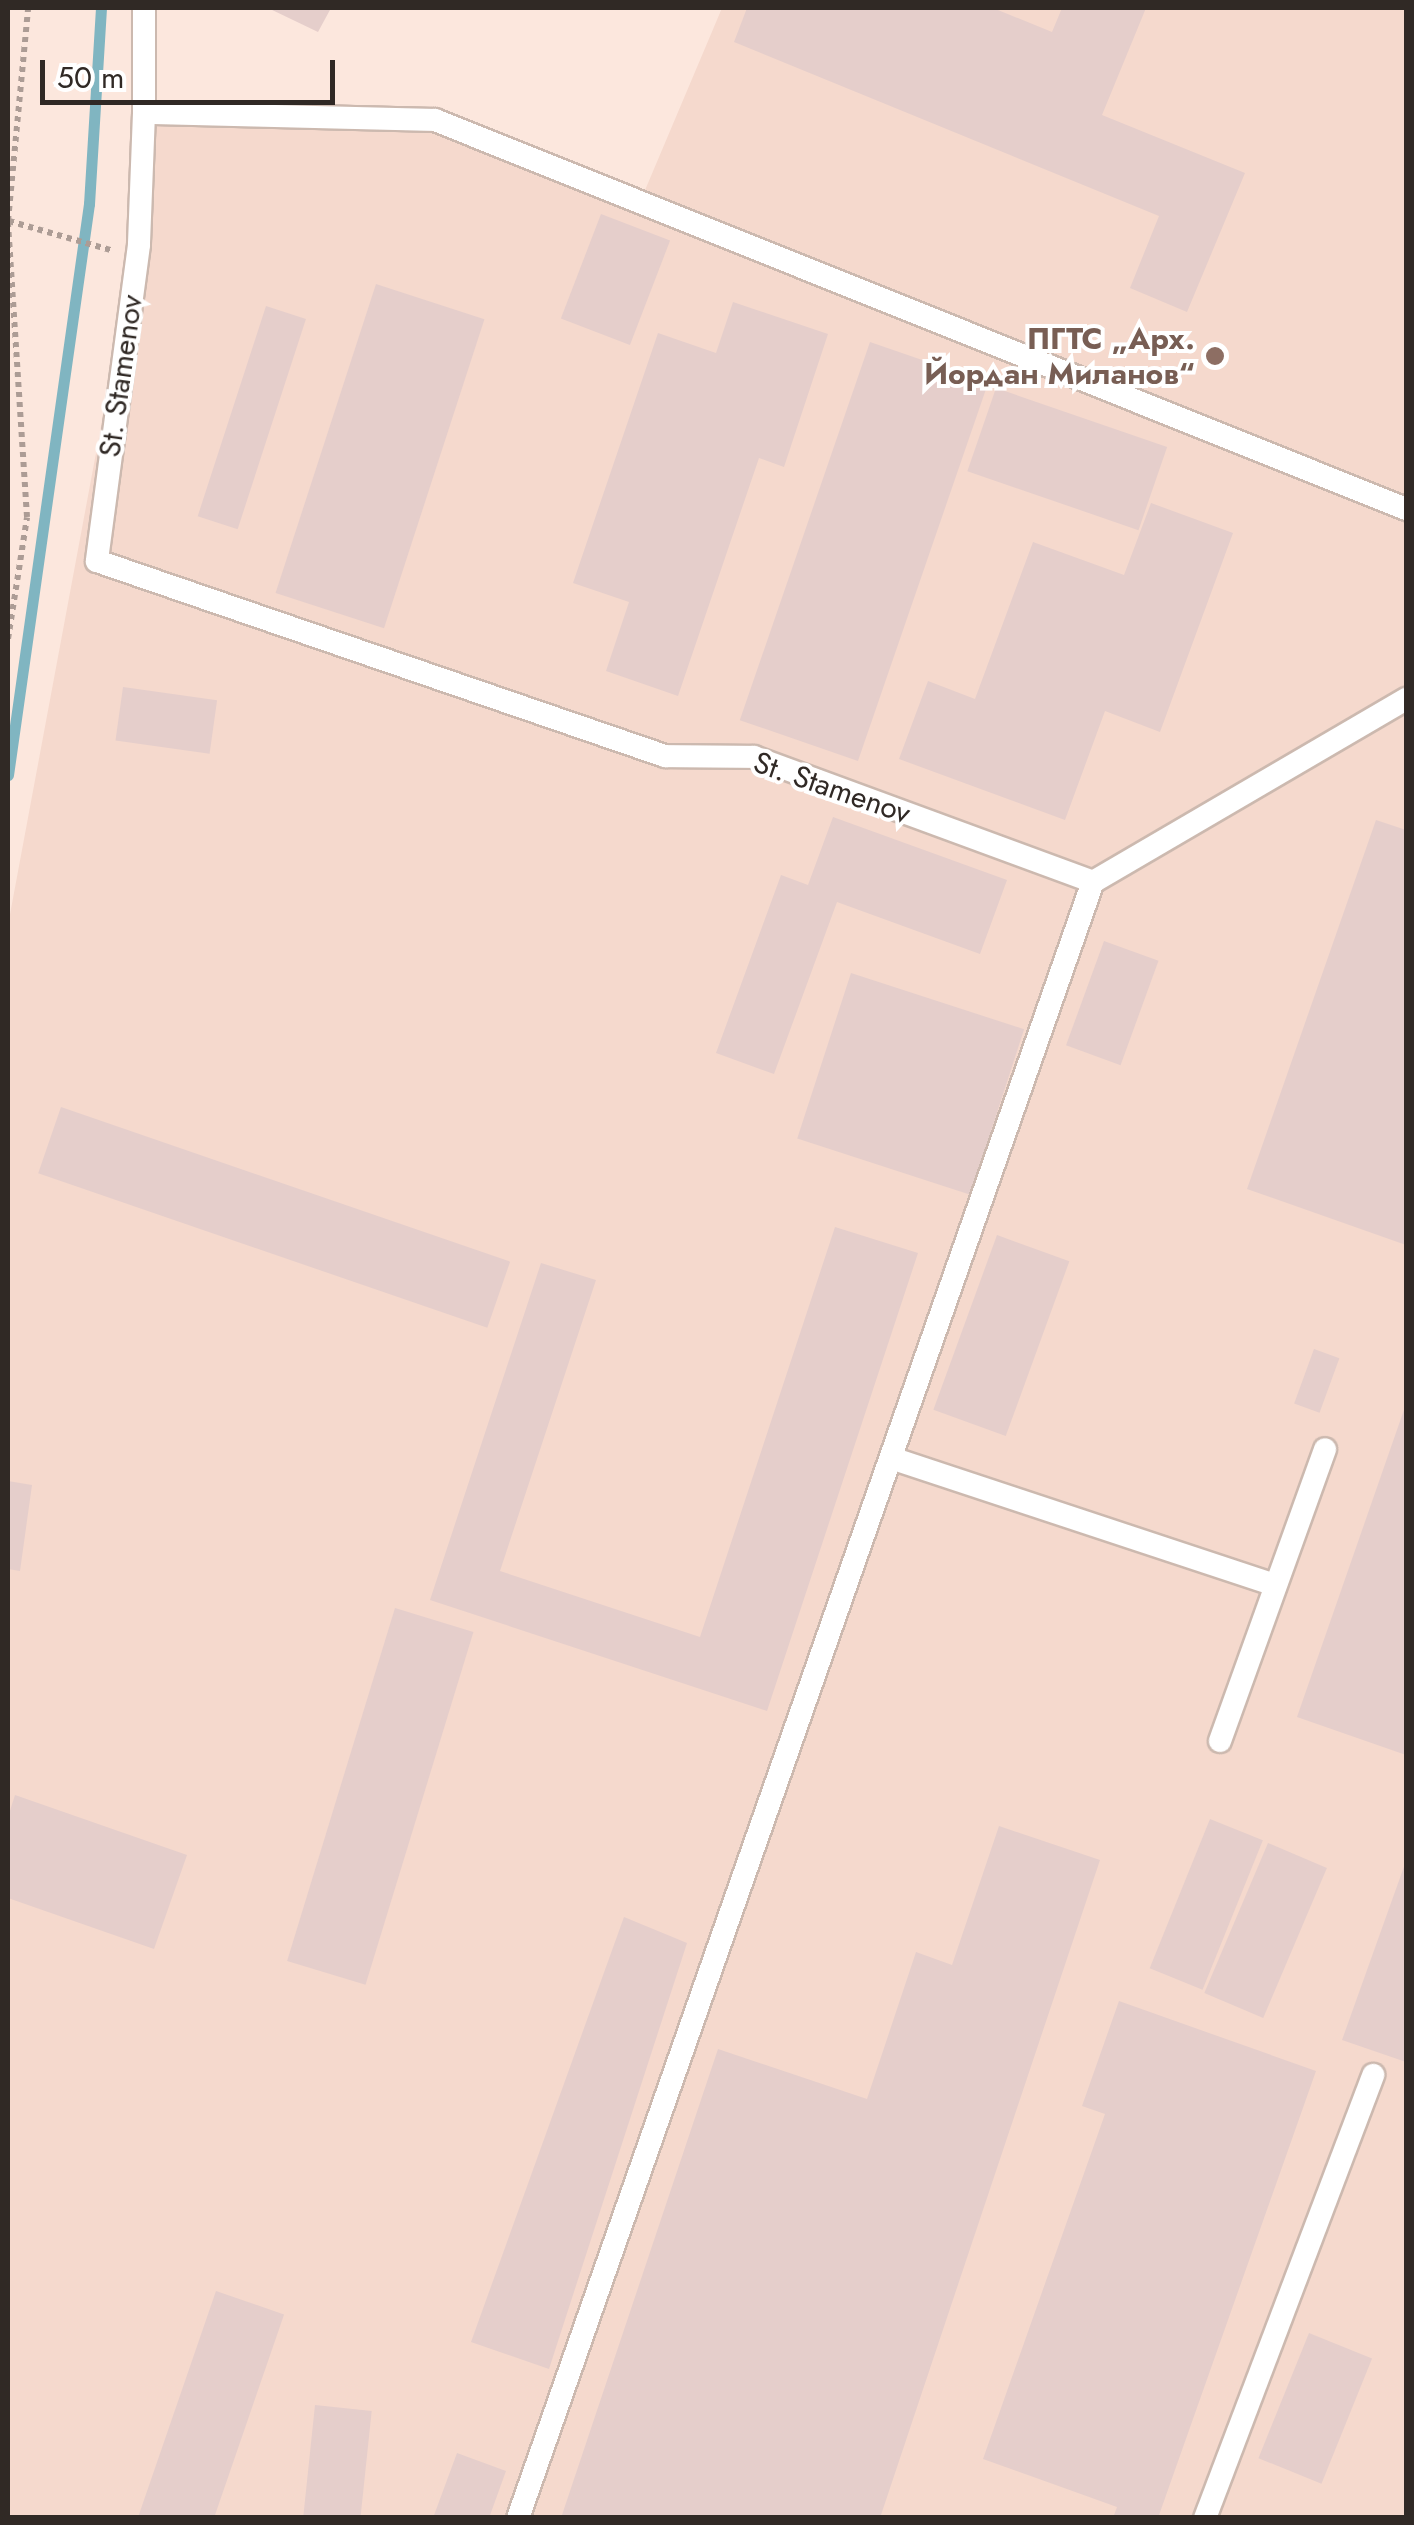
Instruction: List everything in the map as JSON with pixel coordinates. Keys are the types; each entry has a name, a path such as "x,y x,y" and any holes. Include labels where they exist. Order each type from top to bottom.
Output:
{"lane":[{"path":"144,8 144,113 434,120 1406,509"},
{"name":"St. Stamenov","path":"144,113 139,245 97,561 665,756 754,757 1094,882"},
{"path":"518,2518 1094,882 1406,699"},
{"path":"1220,1741 1325,1448"},
{"path":"891,1458 1276,1586"},
{"path":"1205,2518 1372,2075"}],"path":[{"path":"8,639 27,517 8,221 28,8"},
{"path":"8,221 104,251"}],"shaded area":[{"path":"722,8 1406,8 1406,2517 8,2518 8,925 121,319 144,113 435,120 640,202"}],"building":[{"path":"268,8 331,8 318,32"},
{"path":"747,8 993,8 1052,32 1062,8 1146,8 1102,115 1245,173 1187,312 1130,288 1159,216 734,42"},
{"path":"601,214 670,241 630,345 561,319"},
{"path":"376,284 484,319 384,628 276,593"},
{"path":"733,302 828,334 784,467 759,458 678,696 606,671 629,602 573,583 658,333 716,353"},
{"path":"266,306 306,319 238,529 198,516"},
{"path":"870,342 988,383 858,761 740,720"},
{"path":"996,388 1167,447 1138,530 967,471"},
{"path":"1151,503 1233,533 1160,732 1105,711 1065,820 899,759 928,681 975,699 1033,542 1124,575"},
{"path":"123,687 217,700 210,754 115,740"},
{"path":"833,817 1007,880 980,954 837,902 774,1074 716,1053 781,875 808,885"},
{"path":"1376,820 1406,830 1406,1245 1247,1189"},
{"path":"1104,941 1159,961 1121,1065 1066,1045"},
{"path":"851,973 1024,1029 970,1195 797,1138"},
{"path":"61,1107 510,1262 487,1328 38,1173"},
{"path":"835,1227 918,1253 767,1711 430,1600 541,1263 596,1280 500,1571 700,1637"},
{"path":"997,1235 1069,1261 1006,1436 933,1410"},
{"path":"1314,1349 1339,1358 1320,1413 1294,1404"},
{"path":"1406,1404 1406,1755 1297,1717"},
{"path":"8,1481 32,1485 20,1571 8,1569"},
{"path":"395,1608 473,1632 366,1985 287,1961"},
{"path":"15,1795 187,1855 154,1949 8,1898 8,1817"},
{"path":"1210,1819 1263,1840 1203,1990 1150,1968"},
{"path":"999,1826 1100,1860 880,2518 561,2518 718,2049 867,2099 916,1952 952,1965"},
{"path":"1268,1843 1327,1868 1263,2018 1204,1993"},
{"path":"1406,1861 1406,2062 1342,2040"},
{"path":"624,1917 687,1943 549,2369 471,2342"},
{"path":"1119,2001 1316,2071 1158,2518 1113,2518 1117,2507 983,2459 1105,2114 1082,2106"},
{"path":"216,2291 284,2314 214,2518 138,2518"},
{"path":"1309,2333 1372,2358 1321,2484 1258,2458"},
{"path":"315,2405 372,2411 360,2518 303,2517"},
{"path":"457,2453 506,2471 489,2518 433,2518"}],"waterway":[{"path":"8,775 89,204 101,8"}],"place":[{"name":"ПГТС „Арх. Йордан Миланов“","path":"1215,356"}]}
